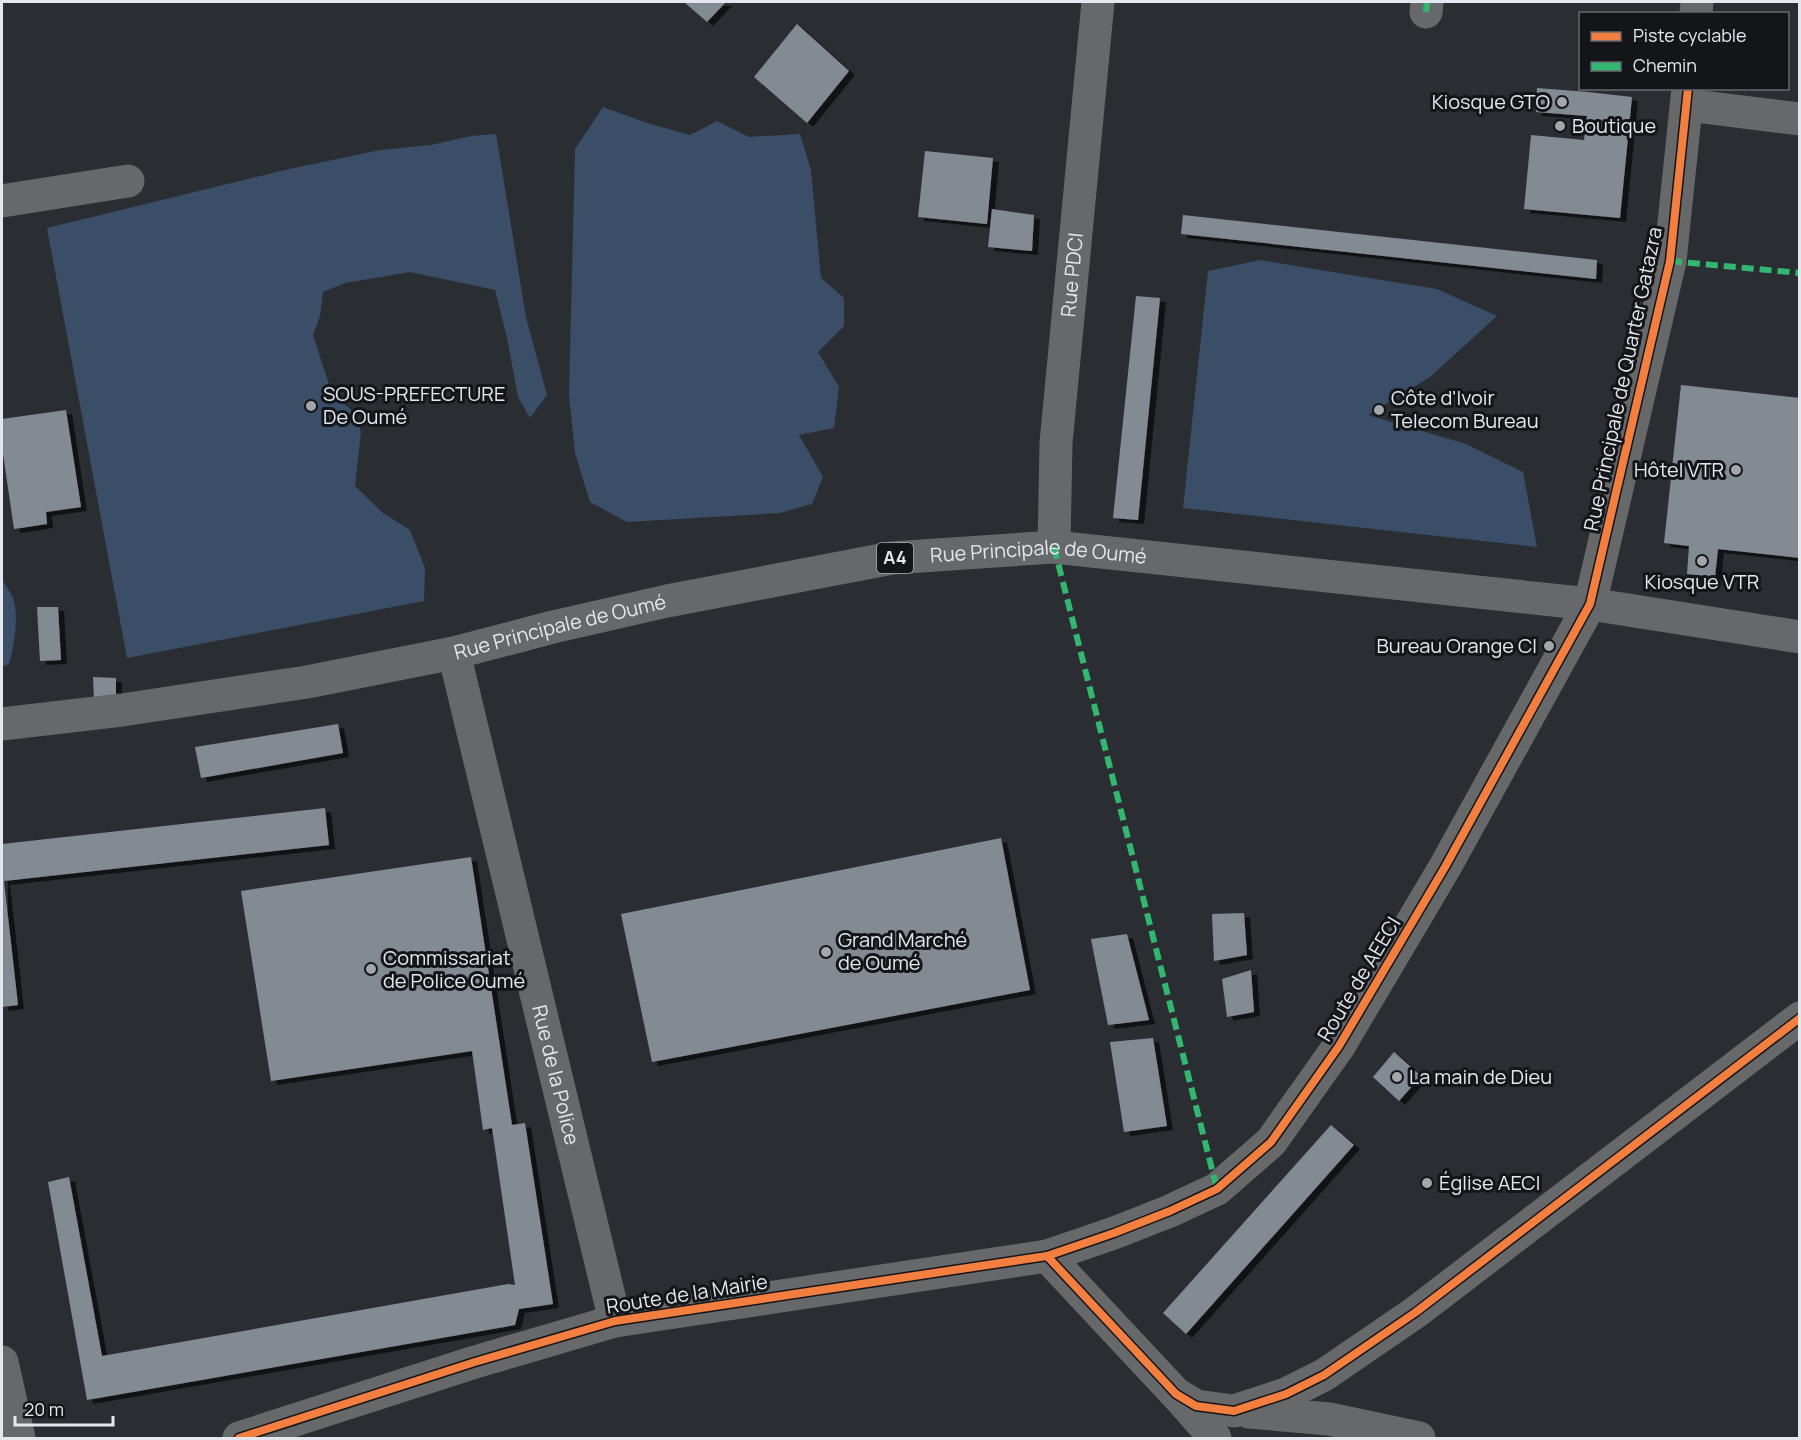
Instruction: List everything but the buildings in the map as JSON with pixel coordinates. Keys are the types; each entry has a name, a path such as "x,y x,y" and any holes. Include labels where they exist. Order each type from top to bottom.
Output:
{"main road":[{"name":"Rue Principale de Oumé","path":"2,724 122,710 295,684 454,653 667,601 892,558 1054,547 1590,604 1800,637"}],"street":[{"name":"Rue PDCI","path":"1054,547 1056,444 1098,2"},
{"path":"1687,97 1800,119"},
{"name":"Rue Principale de Quarter Gatazra","path":"1590,604 1670,261 1687,97"},
{"path":"2,201 128,181"},
{"name":"Route de AEECI","path":"1047,1256 1170,1211 1217,1189 1271,1142 1339,1047 1445,867 1590,604"},
{"name":"Rue de la Police","path":"454,653 615,1321"},
{"path":"1234,1411 1286,1394 1324,1375 1376,1340 1800,1018"},
{"path":"1047,1256 1215,1438"},
{"name":"Route de la Mairie","path":"239,1438 475,1362 615,1321 1047,1256"},
{"path":"2,1362 19,1438"},
{"path":"1176,1394 1196,1406 1329,1419 1419,1438"}],"shaded area":[{"path":"603,107 690,135 717,121 749,137 800,134 811,170 821,278 844,298 844,326 818,352 839,387 834,428 799,435 823,477 812,504 780,513 627,522 590,502 575,453 569,395 575,149"},
{"path":"496,134 526,317 547,395 530,418 518,397 495,290 410,272 345,283 323,292 320,316 313,335 332,394 354,412 361,432 355,486 383,513 410,530 425,568 424,601 127,658 47,228 285,170 380,150 431,145 471,136"},
{"path":"1260,260 1437,289 1497,316 1430,377 1368,415 1466,444 1523,472 1537,547 1183,508 1208,271"},
{"path":"2,579 12,596 16,620 9,664 2,667"}],"marked path":[{"path":"1426,12 1427,2"},
{"path":"1670,261 1800,273"},
{"path":"1054,547 1217,1189"}],"cycle path":[{"path":"239,1438 475,1362 615,1321 1047,1256 1170,1211 1217,1189 1271,1142 1339,1046 1445,867 1590,604 1670,261 1688,90"},
{"path":"1047,1256 1176,1394 1196,1406 1234,1411 1286,1394 1324,1375 1416,1312 1800,1018"}],"place":[{"name":"Kiosque GTO","path":"1562,102"},
{"name":"Boutique","path":"1560,126"},
{"name":"SOUS-PREFECTURE De Oumé","path":"311,406"},
{"name":"Côte d'Ivoir Telecom Bureau","path":"1379,410"},
{"name":"Hôtel VTR","path":"1736,470"},
{"name":"Kiosque VTR","path":"1702,561"},
{"name":"Bureau Orange CI","path":"1549,646"},
{"name":"Grand Marché de Oumé","path":"826,952"},
{"name":"Commissariat de Police Oumé","path":"371,969"},
{"name":"La main de Dieu","path":"1397,1077"},
{"name":"Église AECI","path":"1427,1183"}]}
